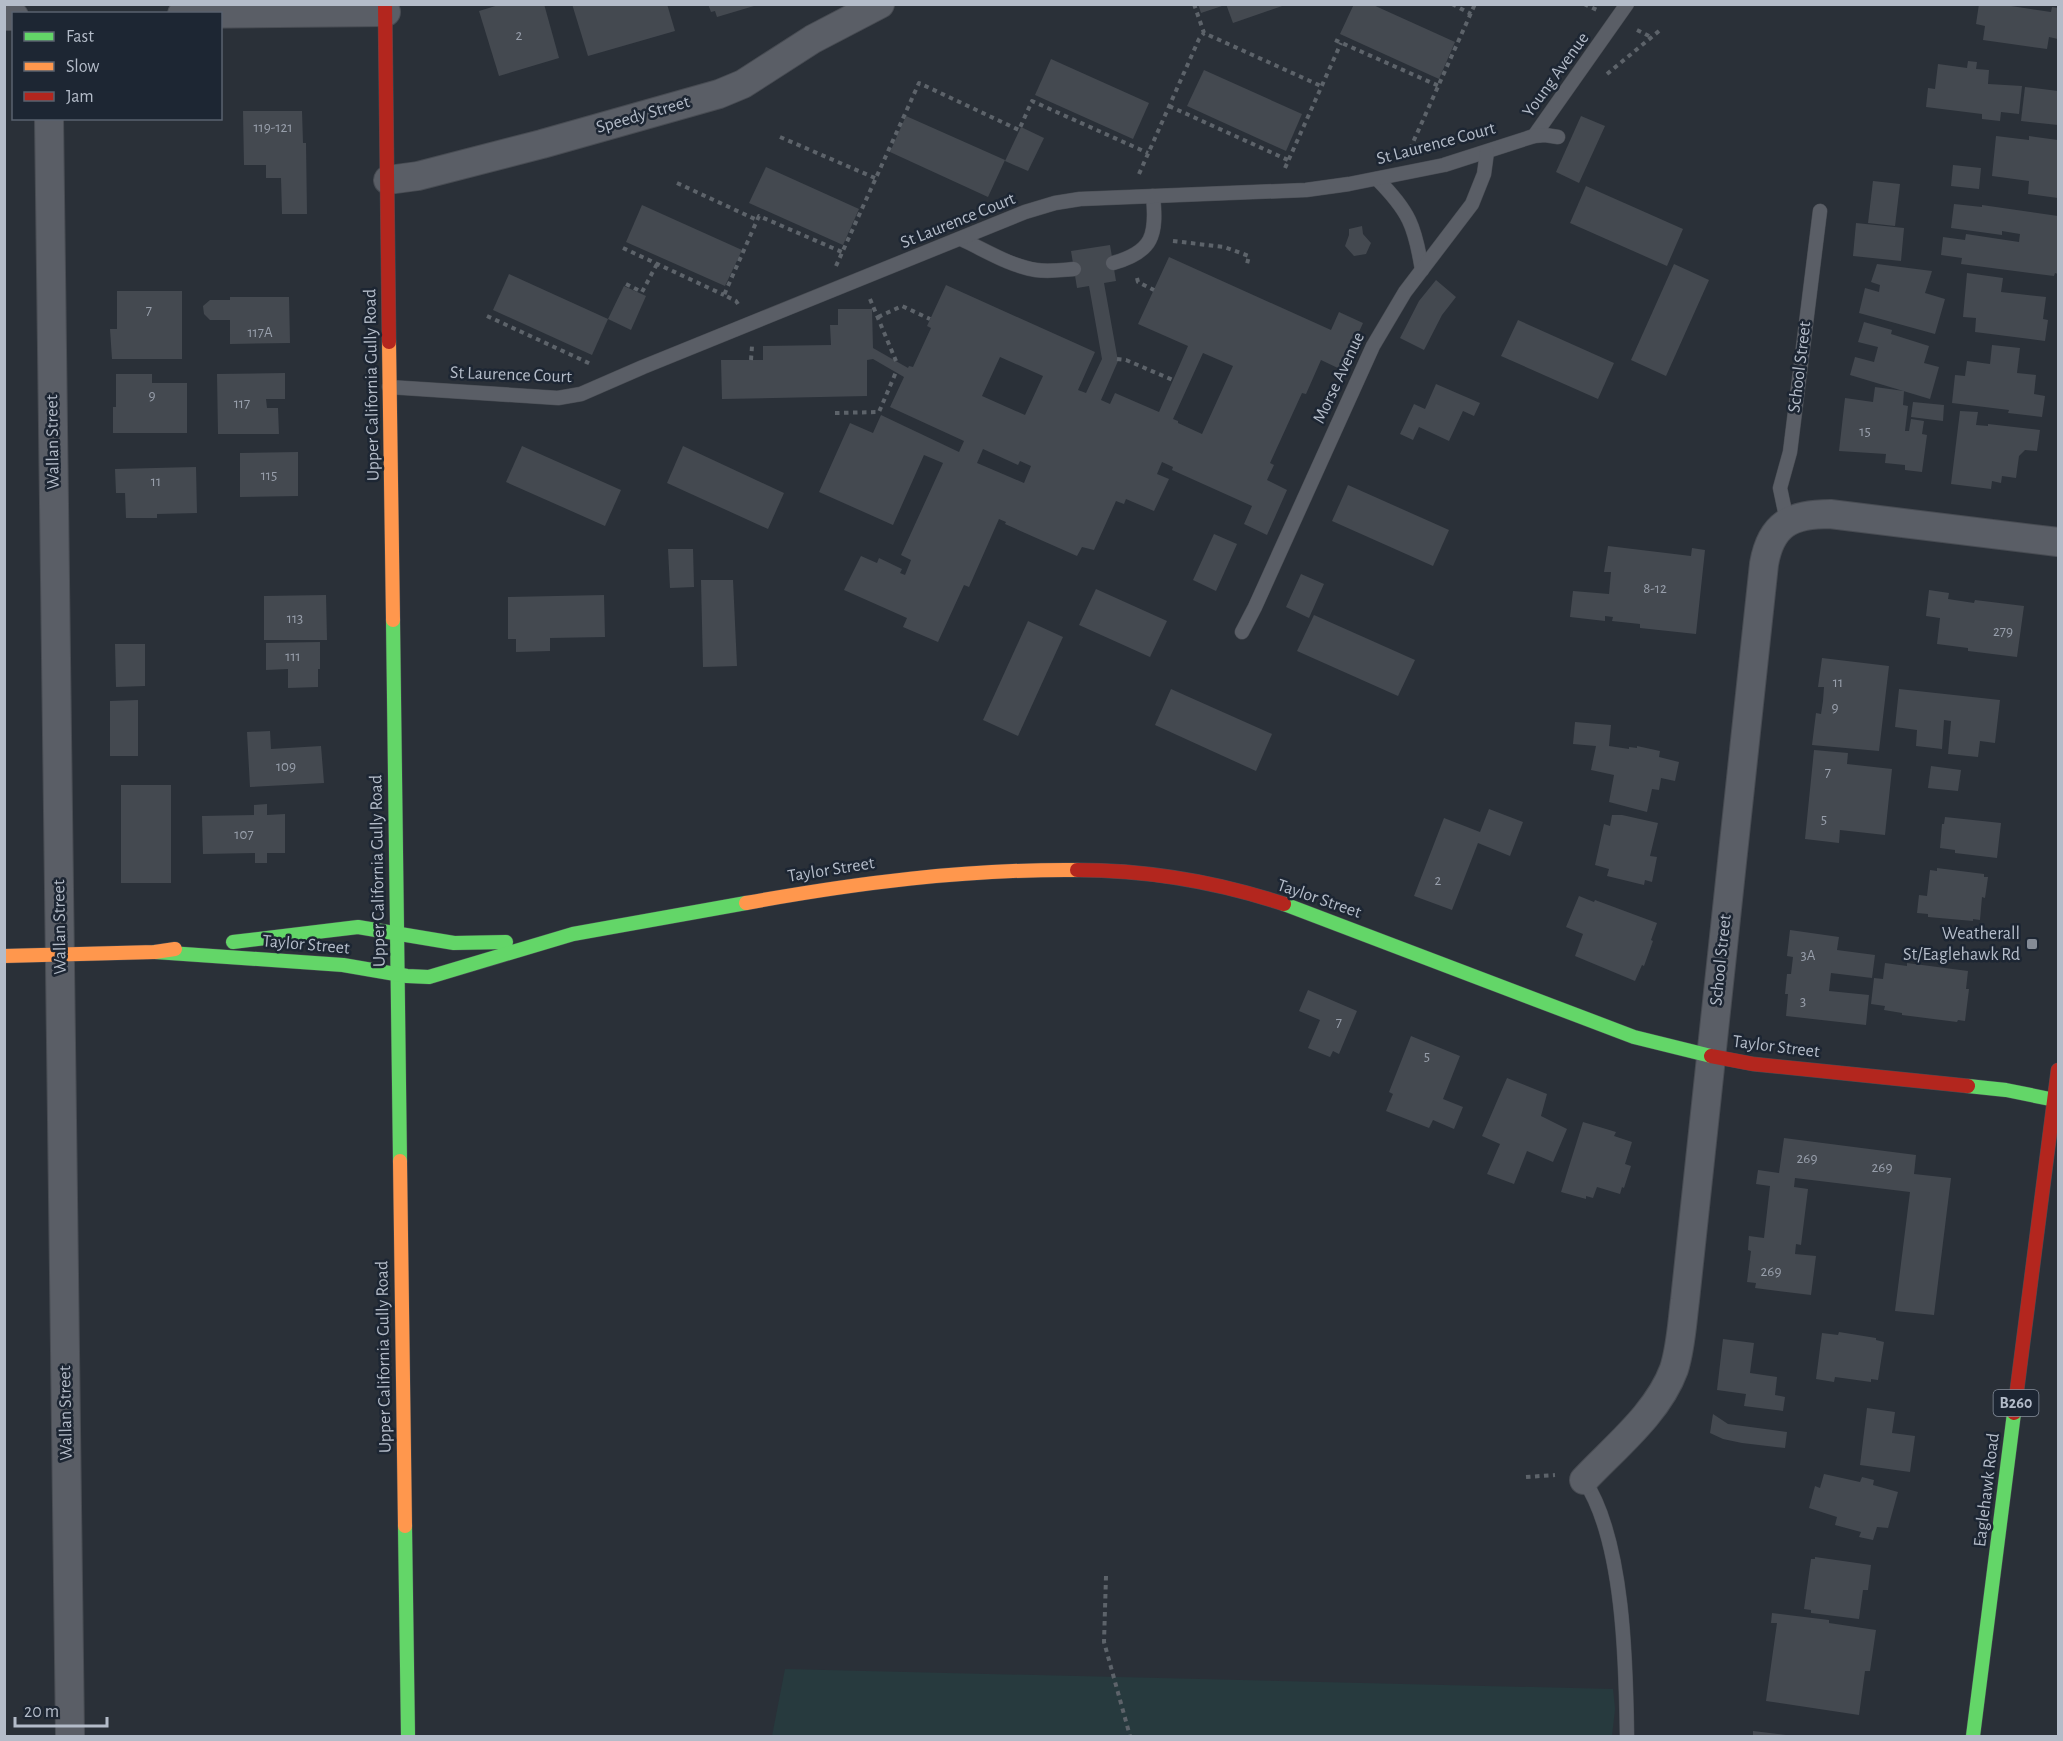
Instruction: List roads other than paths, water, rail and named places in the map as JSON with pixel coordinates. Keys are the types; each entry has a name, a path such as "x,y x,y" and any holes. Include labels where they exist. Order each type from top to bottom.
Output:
{"street":[{"name":"Speedy Street","path":"388,180 418,176 531,147 719,94 742,84 813,39 880,4"},
{"name":"Upper California Gully Road","path":"386,8 389,387 408,1737"},
{"path":"222,13 386,8"},
{"name":"Wallan Street","path":"49,120 70,1737"},
{"path":"1787,521 1807,515 1830,514 2058,542"},
{"name":"School Street","path":"1584,1480 1641,1420 1673,1370 1685,1300 1764,564 1773,535 1787,521"},
{"name":"Taylor Street","path":"155,952 361,967 415,978 429,977 555,939 785,895 928,874 1094,869 1157,875 1218,885 1277,902 1634,1037 1711,1058 1999,1089 2057,1101"},
{"name":"Taylor Street","path":"4,956 155,952 358,927 468,944 555,939"},
{"name":"Eaglehawk Road","path":"1973,1737 2057,1101 2058,1070"}],"lane":[{"name":"Young Avenue","path":"1534,136 1627,4"},
{"name":"St Laurence Court","path":"389,387 558,398 581,394 1025,212 1055,203 1129,196 1306,190 1377,179 1444,165 1534,136 1558,136"},
{"name":"Morse Avenue","path":"1242,632 1373,346 1405,292 1472,204 1484,174 1487,152"},
{"path":"1377,179 1395,196 1407,212 1415,230 1422,270"},
{"path":"1113,263 1144,250 1151,238 1155,223 1153,196"},
{"name":"School Street","path":"1787,521 1780,488 1790,452 1820,211"},
{"path":"961,239 1028,268 1047,271 1074,269"},
{"path":"1584,1480 1593,1495 1603,1522 1616,1576 1626,1671 1627,1737"}],"place":[{"name":"Weatherall St/Eaglehawk Rd","path":"2032,944"}]}
